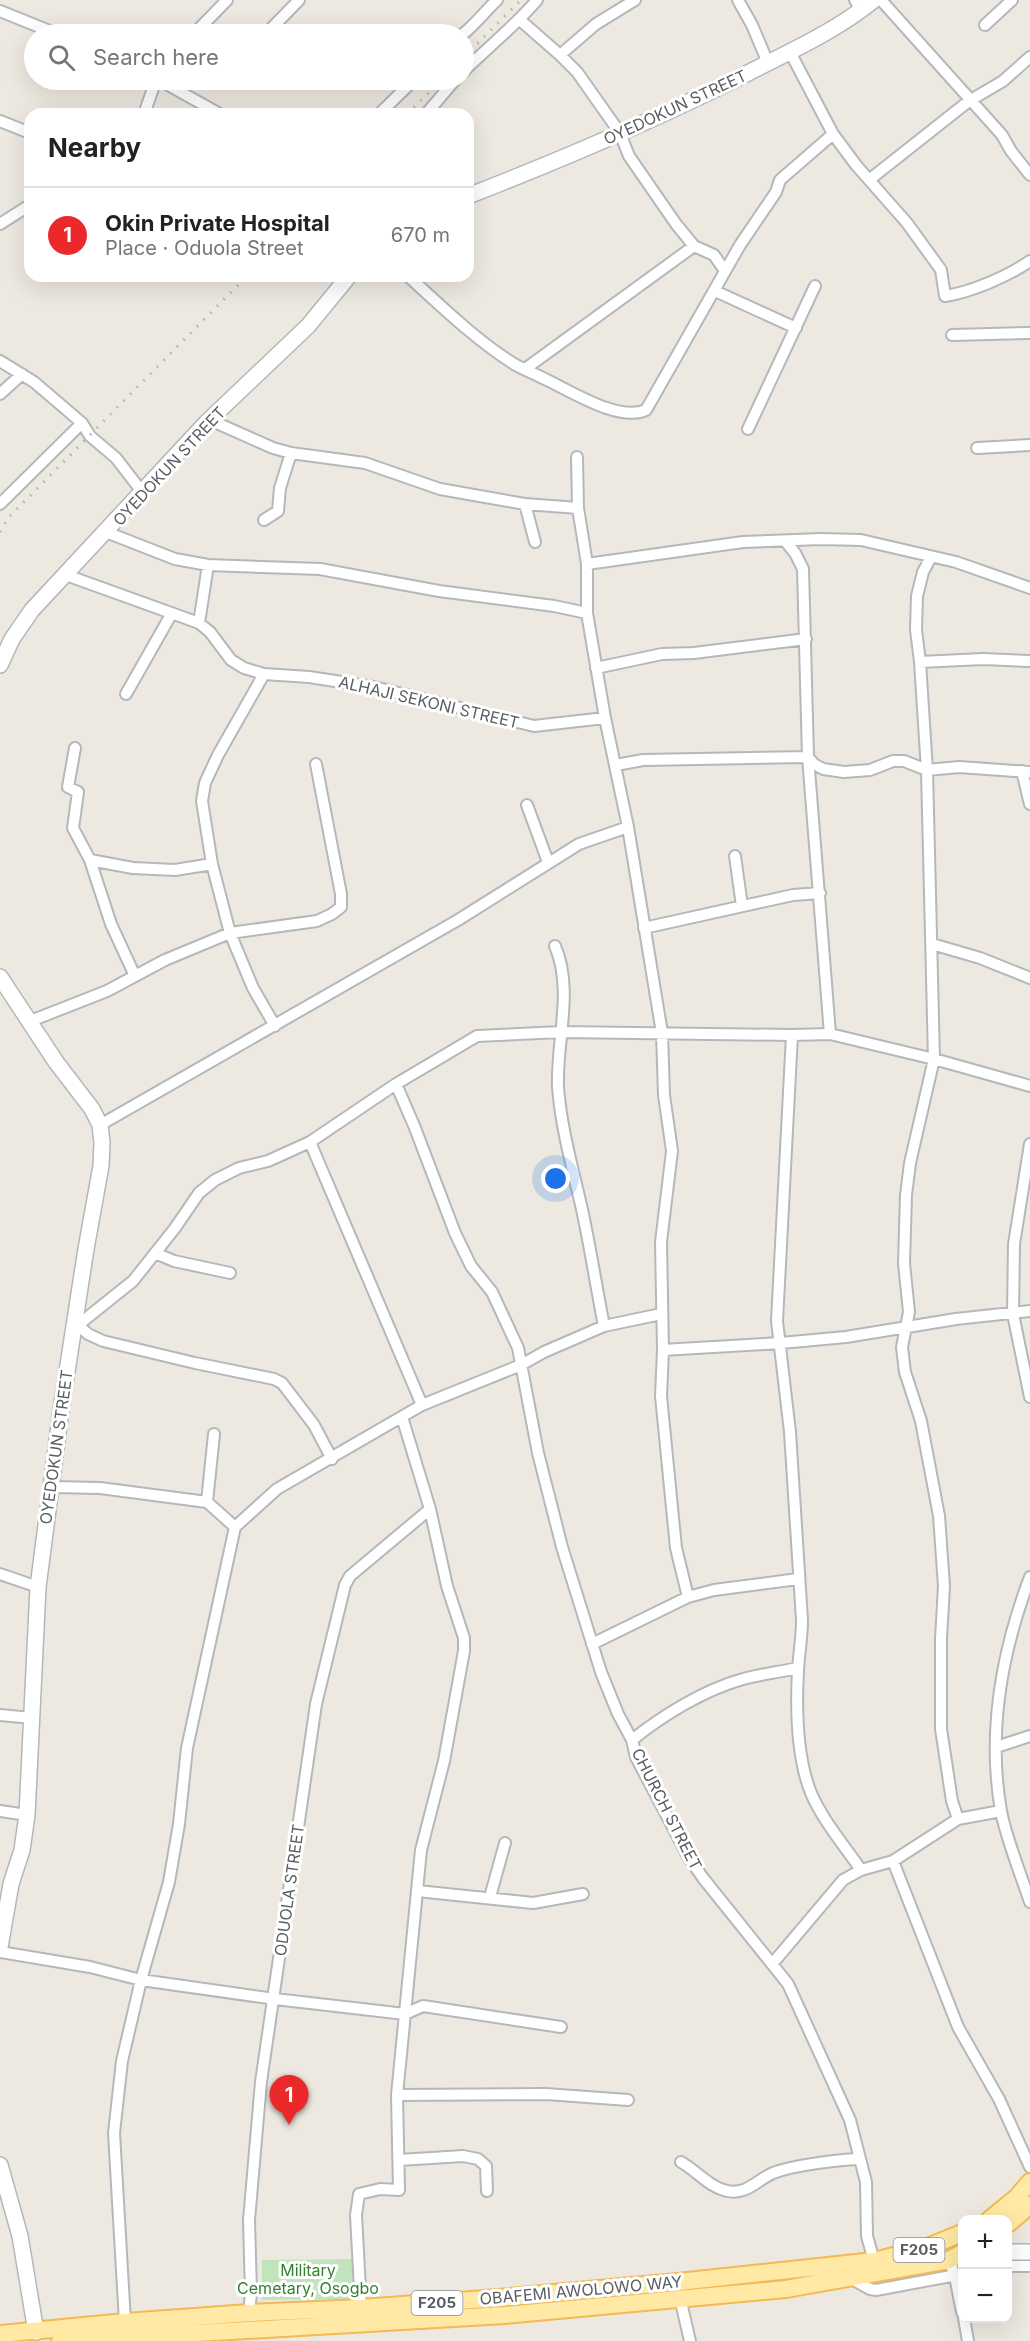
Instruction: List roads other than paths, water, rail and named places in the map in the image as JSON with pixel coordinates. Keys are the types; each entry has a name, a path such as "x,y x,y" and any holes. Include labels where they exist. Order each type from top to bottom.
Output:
{"main road":[{"path":"995,2215 1016,2198 1030,2182"},
{"path":"1012,2221 1030,2205"},
{"name":"F205","path":"874,2261 925,2248 958,2235"},
{"name":"F205","path":"850,2278 956,2256"},
{"name":"OBAFEMI AWOLOWO WAY","path":"0,2334 124,2322 498,2298 874,2261"},
{"path":"786,2289 787,2270"},
{"name":"OBAFEMI AWOLOWO WAY","path":"60,2341 505,2315 786,2289 850,2278"}],"street":[{"path":"204,24 227,0"},
{"path":"276,24 299,0"},
{"path":"474,61 520,20 537,0"},
{"path":"560,55 596,24 635,0"},
{"path":"738,0 752,25 768,63"},
{"name":"OYEDOKUN STREET","path":"474,194 551,165 768,63 790,52 858,5 874,0"},
{"path":"880,0 1002,135 1011,151 1030,175"},
{"path":"474,25 487,8 496,1"},
{"path":"985,25 1004,2"},
{"path":"0,11 32,24"},
{"path":"520,20 577,72 620,133 629,156 652,191 694,246 714,255 725,271"},
{"path":"790,52 833,134 907,223 941,270 945,296 959,293 1013,272 1030,261"},
{"path":"869,180 969,100 1003,81 1030,57"},
{"path":"146,108 153,90"},
{"path":"176,90 209,108"},
{"path":"385,108 404,90"},
{"path":"431,108 446,90"},
{"path":"0,121 24,131"},
{"path":"415,282 471,331 515,365 599,406 622,412 641,412 646,410 725,271 776,192 780,180 833,134"},
{"path":"0,224 24,209"},
{"path":"525,369 694,246"},
{"name":"OYEDOKUN STREET","path":"0,665 12,639 32,610 210,420 308,326 344,282"},
{"path":"748,429 815,286"},
{"path":"714,291 796,328"},
{"path":"952,335 1030,333"},
{"path":"0,361 22,374 82,423 90,436 116,458 142,493"},
{"path":"0,394 22,374"},
{"path":"210,420 273,448 291,453 365,463 440,489 525,504 578,508"},
{"path":"0,504 82,423"},
{"path":"977,448 1030,446"},
{"path":"264,520 278,511 280,488 291,453"},
{"path":"577,457 578,508 587,564 587,613 604,718 616,765 627,826 662,1033 664,1095 672,1151 661,1242 663,1350 661,1396 676,1548 688,1597"},
{"path":"525,504 535,542"},
{"path":"106,532 175,559 208,565 320,569 439,591 554,606 587,613"},
{"path":"587,564 743,542 786,542 821,538 861,540 956,562 1030,588"},
{"path":"786,542 803,569 808,757 830,1034"},
{"path":"931,557 923,572 917,596 916,630 927,770 934,1059 910,1163 906,1195 904,1263 909,1312 902,1347 905,1372 921,1421 939,1516 944,1586 941,1729 952,1801 958,1819"},
{"path":"200,623 208,565"},
{"name":"ALHAJI SEKONI STREET","path":"66,576 200,623 210,632 231,660 244,668 264,675 309,677 374,687 534,726 604,718"},
{"path":"126,694 172,613"},
{"path":"596,668 662,654 705,652 806,639"},
{"path":"920,662 983,659 1030,661"},
{"path":"264,675 218,755 206,783 202,811 212,864 230,933 253,988 275,1026"},
{"path":"75,748 68,787 78,792 73,828 90,860 111,924 135,976"},
{"path":"616,765 643,760 808,757"},
{"path":"808,757 823,769 844,772 870,770 893,761 904,761 927,770 959,767 1026,772 1030,804"},
{"path":"28,1022 106,991 165,960 230,933 317,921 340,908 342,902 316,764"},
{"path":"527,805 548,862"},
{"path":"100,1125 458,920 579,844 627,826"},
{"path":"735,856 742,906"},
{"path":"90,860 133,868 175,870 212,864"},
{"path":"644,928 794,895 820,893"},
{"path":"932,944 980,958 1030,978"},
{"path":"555,946 562,967 563,992 558,1086 564,1132 604,1326"},
{"name":"OYEDOKUN STREET","path":"0,977 28,1022 92,1109 100,1125 101,1166 38,1587 27,1815 22,1850 11,1884 0,1947"},
{"path":"75,1331 133,1281 175,1228 199,1193 215,1180 239,1168 268,1161 310,1142 396,1084 477,1036 561,1032 830,1034 934,1059 1030,1086"},
{"path":"792,1035 777,1321 790,1432 802,1620 802,1644 798,1668 799,1719 804,1764 811,1792 821,1813 861,1870"},
{"name":"CHURCH STREET","path":"396,1084 416,1128 455,1233 471,1266 492,1292 514,1339 549,1500 592,1644 618,1714 632,1740 636,1757 689,1858 788,1984 824,2060 850,2120 866,2182 867,2236 874,2261"},
{"path":"310,1142 422,1405"},
{"path":"1030,1144 1014,1244 1013,1314 1030,1397"},
{"path":"155,1253 174,1261 230,1273"},
{"path":"663,1350 846,1337 956,1318 1030,1311"},
{"path":"124,2322 114,2133 122,2061 141,1980 169,1882 179,1824 187,1748 235,1527 276,1489 332,1459 422,1405 521,1365 554,1347 604,1326 662,1314"},
{"path":"75,1331 103,1341 274,1379 282,1383 314,1425 332,1459"},
{"path":"361,2308 356,2215 359,2194 380,2190 399,2190 397,2095 421,1850 444,1761 464,1644 447,1586 430,1509 402,1417"},
{"path":"207,1502 214,1434"},
{"path":"52,1487 100,1488 207,1502 235,1527"},
{"name":"ODUOLA STREET","path":"249,2313 251,2292 249,2220 256,2127 316,1704 343,1591 351,1576 430,1509"},
{"path":"0,1574 38,1587"},
{"path":"1030,1577 1018,1607 996,1713 1001,1811 1030,1902"},
{"path":"592,1644 688,1597 714,1590 798,1579"},
{"path":"632,1740 653,1723 704,1695 741,1680 798,1668"},
{"path":"0,1715 32,1718"},
{"path":"996,1747 1030,1736"},
{"path":"0,1811 27,1815"},
{"path":"773,1963 843,1880 861,1870 893,1861 958,1819 1001,1811"},
{"path":"490,1897 506,1843"},
{"path":"893,1861 958,2027 999,2099 1030,2167"},
{"path":"418,1891 533,1903 584,1894"},
{"path":"0,1952 90,1968 141,1980 275,1999 405,2014 423,2006 561,2027"},
{"path":"397,2095 546,2094 628,2100"},
{"path":"399,2160 471,2157 486,2166 487,2191"},
{"path":"681,2162 713,2186 738,2191 749,2188 774,2173 838,2160 859,2159"},
{"path":"0,2165 20,2236 36,2331"},
{"path":"1012,2252 1030,2252"},
{"path":"1012,2266 1030,2266"},
{"path":"850,2278 876,2290 958,2275"},
{"path":"680,2298 690,2341"},
{"path":"965,2323 969,2341"}],"railway":[{"path":"474,47 521,0"},
{"path":"413,108 432,90"},
{"path":"0,532 8,518 241,282"}],"place":[{"name":"Okin Private Hospital","path":"289,2125"}],"park label":[{"name":"Military Cemetary, Osogbo","path":"308,2279"}]}
